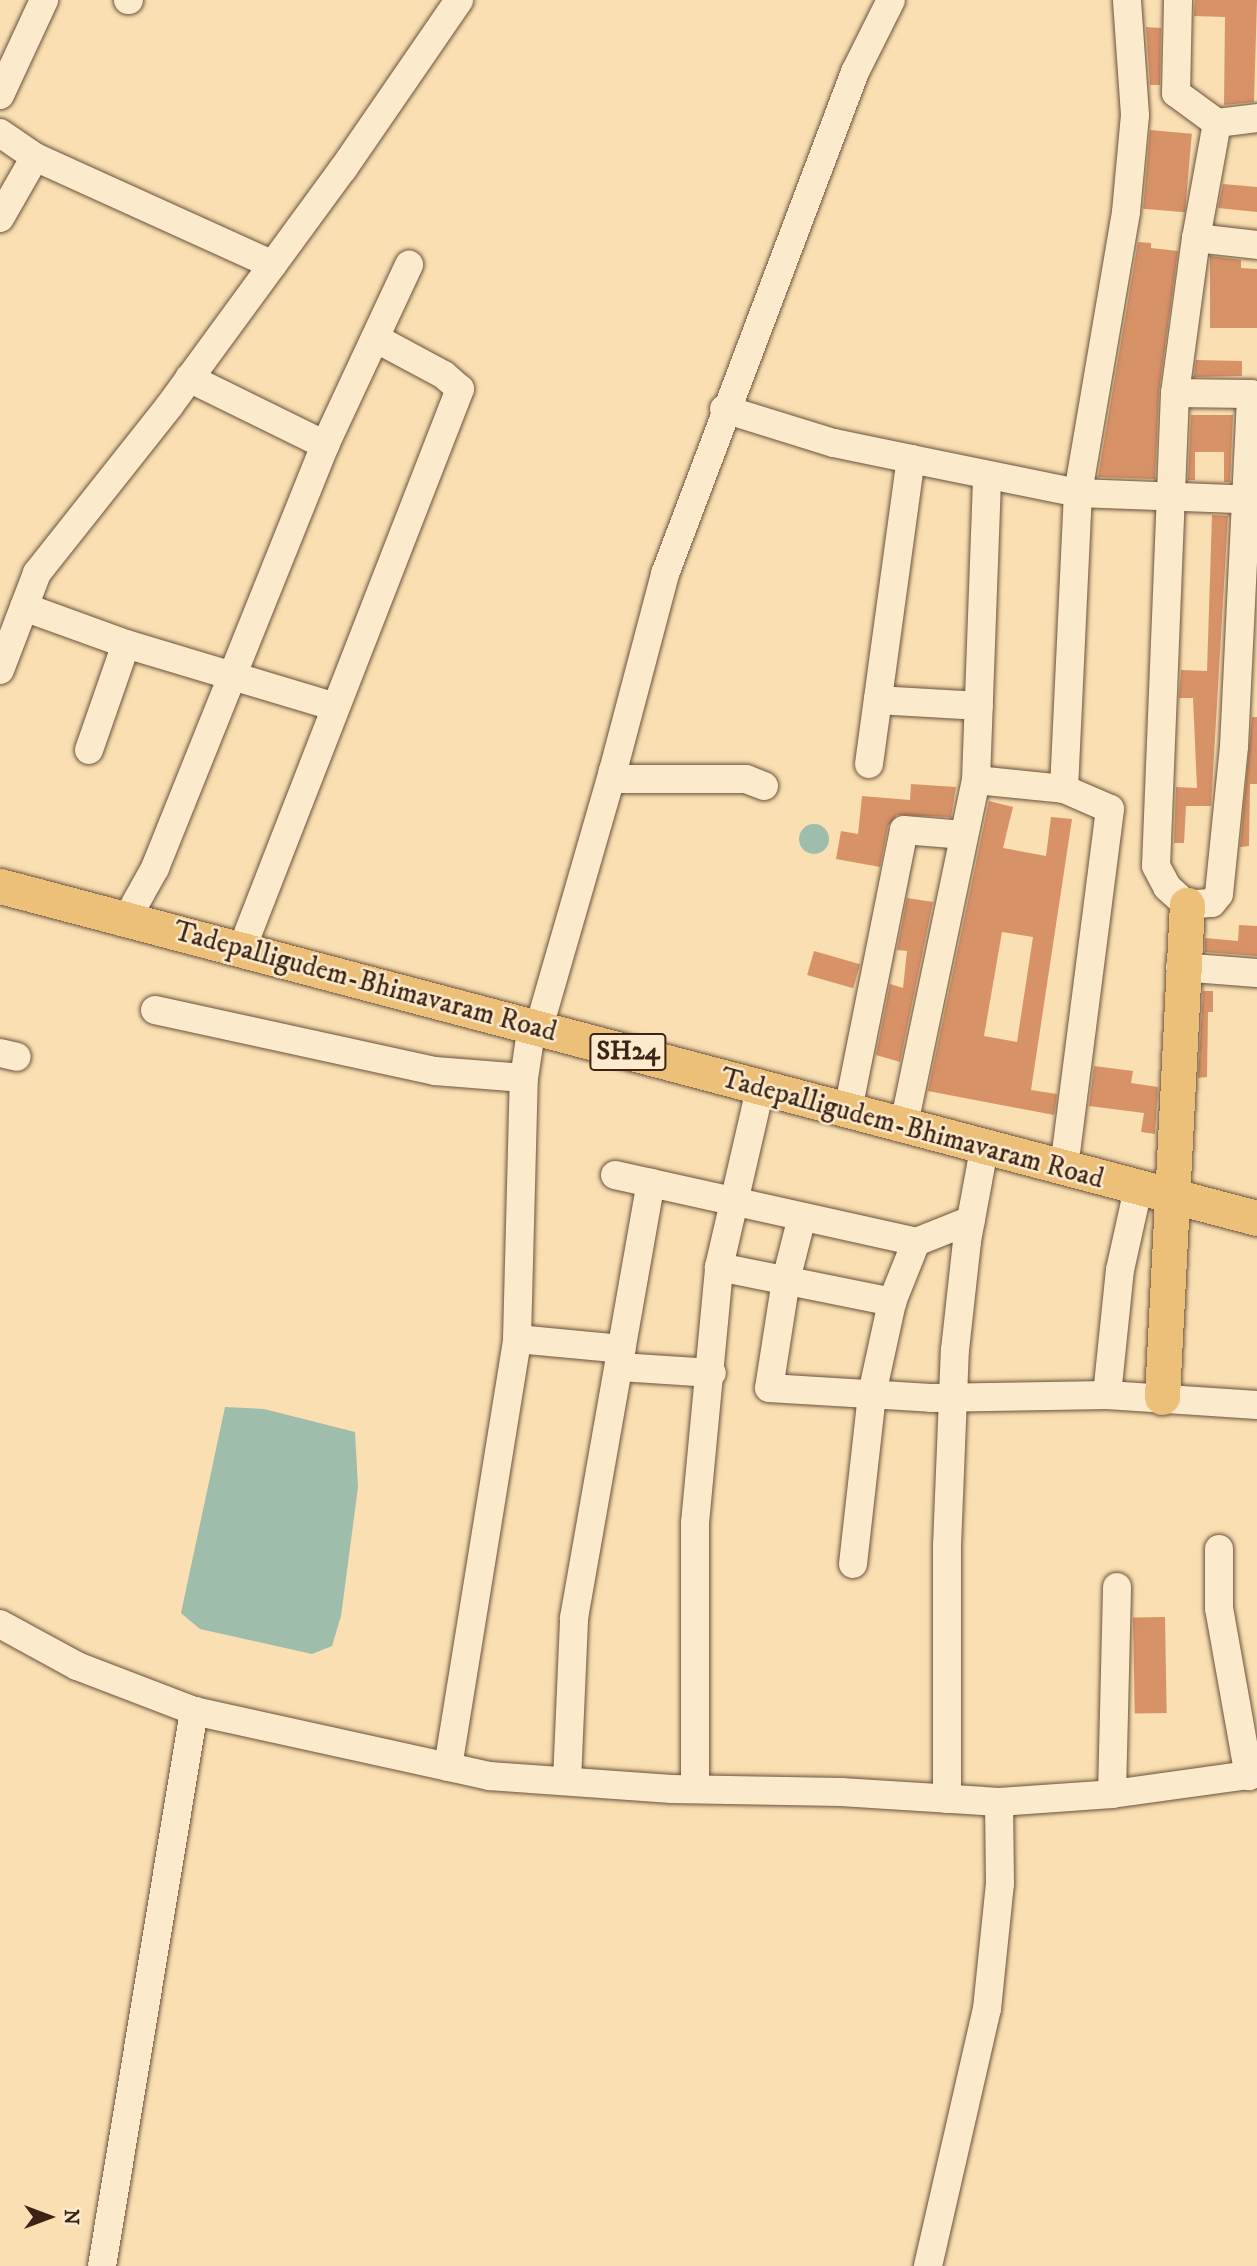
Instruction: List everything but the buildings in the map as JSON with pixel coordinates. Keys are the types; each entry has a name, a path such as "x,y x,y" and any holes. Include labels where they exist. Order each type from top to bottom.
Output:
{"main road":[{"name":"SH24","path":"0,870 248,933 538,1018 1066,1151 1140,1182 1257,1200"},
{"name":"Tadepalligudem-Bhimavaram Road","path":"0,886 538,1018 760,1089 984,1149 1140,1182 1257,1218"},
{"path":"1162,1397 1140,1182 1180,967 1187,905"}],"street":[{"path":"0,95 44,0"},
{"path":"448,1768 517,1339 524,1077 538,1018 613,771 665,574 724,409 855,72 891,0"},
{"path":"1064,789 1078,494 1127,198 1135,116 1127,0"},
{"path":"1178,0 1177,93 1217,123 1257,118"},
{"path":"0,670 37,573 273,265 452,2"},
{"path":"1175,393 1254,396 1253,500 1234,747 1219,894 1212,903 1187,905 1167,887 1156,866 1173,499 1175,393 1196,238 1217,123"},
{"path":"0,133 35,158 273,265"},
{"path":"0,218 35,158"},
{"path":"1196,238 1257,245"},
{"path":"135,904 155,868 325,445 409,265"},
{"path":"248,933 333,706 444,438 460,389 444,375 375,338"},
{"path":"189,378 325,445"},
{"path":"724,409 834,443 1078,494 1253,500"},
{"path":"869,764 911,459"},
{"path":"907,1110 976,779 987,475"},
{"path":"24,607 126,644 333,706"},
{"path":"89,750 126,644"},
{"path":"878,700 979,706"},
{"path":"613,771 616,779 746,779 764,786"},
{"path":"976,779 1064,789 1110,809 1066,1151"},
{"path":"851,1095 904,830 964,835"},
{"path":"1180,967 1257,973"},
{"path":"155,1010 435,1071 524,1077"},
{"path":"695,1789 695,1523 712,1373 719,1267 760,1089"},
{"path":"947,1799 947,1546 953,1397 971,1220 984,1149"},
{"path":"615,1175 916,1242 971,1220"},
{"path":"1107,1395 1120,1270 1140,1182"},
{"path":"567,1781 574,1618 651,1183"},
{"path":"802,1217 786,1280 769,1388 953,1397 1107,1395 1257,1405"},
{"path":"853,1564 872,1394 892,1302 916,1242"},
{"path":"719,1267 892,1302"},
{"path":"517,1339 712,1373"},
{"path":"0,1624 76,1666 194,1711 489,1776 695,1789 999,1802 1112,1794 1253,1775 1219,1608 1219,1549"},
{"path":"1112,1794 1117,1587"},
{"path":"102,2266 194,1711"},
{"path":"928,2266 987,2009 1000,1884 999,1802"}],"shaded area":[{"path":"814,824 825,828 829,839 825,850 814,854 803,850 799,839 803,828"},
{"path":"225,1407 264,1409 355,1432 358,1487 341,1616 332,1646 312,1654 200,1629 181,1613"}]}
